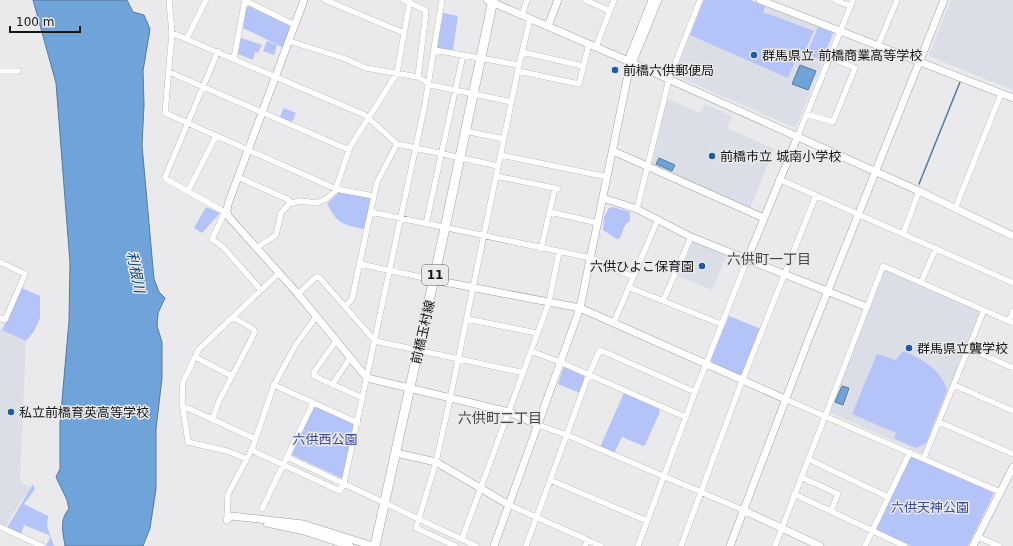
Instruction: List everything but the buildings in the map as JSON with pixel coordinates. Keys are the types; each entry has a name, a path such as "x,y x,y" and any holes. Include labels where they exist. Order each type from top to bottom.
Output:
{"main road":[{"name":"前橋玉村線","path":"374,546 434,280 464,131 481,58 491,1"}],"street":[{"path":"169,0 172,33 165,113 336,188 374,196"},
{"path":"187,38 206,0"},
{"path":"234,58 245,0 295,25"},
{"path":"261,290 223,247 212,239 227,213 238,177 304,0"},
{"path":"325,0 404,33"},
{"path":"403,0 410,1 426,12 418,78"},
{"path":"251,450 340,491 344,483 390,270 399,219 429,84 442,0"},
{"path":"522,15 527,0"},
{"path":"548,26 558,0"},
{"path":"585,0 610,11"},
{"path":"518,71 577,84 580,81 583,66 592,45 610,11 614,0"},
{"path":"494,546 580,308 630,65 652,0"},
{"path":"630,65 658,0"},
{"path":"637,209 669,79 700,0"},
{"path":"762,0 1013,98"},
{"path":"835,0 850,6"},
{"path":"638,546 721,324 853,0"},
{"path":"878,46 897,0"},
{"path":"730,546 785,399 944,0"},
{"path":"256,248 276,235 282,212 291,203 300,201 316,203 324,201 336,188 349,150 368,117 397,73 410,1"},
{"path":"491,1 592,45 630,65 669,79 1013,236"},
{"path":"455,546 416,528 436,462 530,18"},
{"path":"172,33 218,51 368,117 397,144 498,166"},
{"path":"289,41 343,58 366,68 418,78 429,84 455,91 512,102"},
{"path":"434,50 519,65"},
{"path":"218,51 165,177 166,180 227,213 256,248 298,294 367,378 509,412 743,510 820,546"},
{"path":"522,52 583,66"},
{"path":"426,224 463,55"},
{"path":"807,114 833,122 852,75 854,68 829,57"},
{"path":"0,71 18,71"},
{"path":"169,72 349,150"},
{"path":"956,209 1001,94"},
{"path":"464,131 504,139"},
{"path":"188,192 216,136"},
{"path":"346,306 352,299 374,196 380,176 397,144"},
{"path":"613,151 764,218"},
{"path":"501,155 607,177"},
{"path":"496,176 557,189 541,249"},
{"path":"238,177 289,200 291,203"},
{"path":"779,179 1013,283"},
{"path":"904,234 919,192"},
{"path":"681,546 742,380 816,195"},
{"path":"603,198 637,209 691,237 867,307"},
{"path":"371,212 541,249 591,258 633,276"},
{"path":"550,212 598,223"},
{"path":"614,322 658,219"},
{"path":"663,301 691,237"},
{"path":"921,282 936,248"},
{"path":"462,540 549,302 559,252"},
{"path":"0,262 26,274 4,320 0,318"},
{"path":"360,264 580,308 1000,492"},
{"path":"775,546 883,266 1011,322 1013,311"},
{"path":"247,459 226,451 188,442 182,401 182,382 201,347 279,273"},
{"path":"298,294 318,276 346,306 375,341 520,372"},
{"path":"628,287 721,324"},
{"path":"924,458 984,310"},
{"path":"212,420 232,376 255,332 253,329 233,317"},
{"path":"227,520 228,494 251,450 274,385 295,346 316,317"},
{"path":"467,319 537,333"},
{"path":"336,341 314,374 316,377 362,398"},
{"path":"968,348 1013,368"},
{"path":"526,546 589,374 600,350 695,392"},
{"path":"531,351 561,362 685,417"},
{"path":"195,357 232,376"},
{"path":"332,384 350,358"},
{"path":"274,385 358,423"},
{"path":"954,385 1013,411"},
{"path":"262,509 313,403"},
{"path":"183,408 255,439"},
{"path":"939,422 1013,454"},
{"path":"865,546 910,452"},
{"path":"396,453 436,462 536,518 601,546"},
{"path":"287,457 476,546"},
{"path":"808,459 888,498"},
{"path":"973,546 1013,467"},
{"path":"801,477 838,494 831,511"},
{"path":"550,480 647,521"},
{"path":"794,494 905,546"},
{"path":"227,520 231,516 285,521 321,529 374,546"},
{"path":"227,520 261,521 304,531 350,546"},
{"path":"0,527 42,546"},
{"path":"978,537 999,546"},
{"path":"585,546 588,540"}],"shaded area":[{"name":"群馬県立 前橋商業高等学校","path":"703,0 752,0 833,32 834,34 797,125 793,127 674,75"},
{"path":"951,0 1013,0 1013,90 931,57 929,54"},
{"name":"前橋市立 城南小学校","path":"667,99 700,113 705,104 732,116 727,128 774,149 750,209 653,166 652,164"},
{"name":"六供ひよこ保育園","path":"693,242 727,256 712,290 678,276"},
{"name":"群馬県立聾学校","path":"888,269 979,310 980,313 924,453 829,412 884,270"},
{"name":"私立前橋育英高等学校","path":"0,329 26,341 20,480 22,483 31,488 18,505 5,528 0,525"}],"green space":[{"path":"704,0 750,0 765,6 763,12 814,31 804,53 798,55 788,78 690,35"},
{"path":"249,6 290,26 291,29 284,48 243,28 246,8"},
{"path":"443,13 458,16 453,50 437,48"},
{"path":"818,27 833,33 822,60 807,54"},
{"path":"241,38 262,45 258,53 255,52 253,60 238,54"},
{"path":"267,41 277,45 274,55 263,51"},
{"path":"284,108 296,113 291,124 279,119"},
{"path":"340,191 370,198 371,200 365,228 363,229 345,224 334,215 327,204"},
{"path":"206,207 220,213 202,233 194,228"},
{"path":"613,207 630,212 630,221 625,225 620,238 617,239 603,230 604,217 609,208"},
{"path":"22,288 40,296 40,318 34,331 26,341 2,330"},
{"path":"729,316 761,329 741,377 712,364 711,359"},
{"path":"903,351 924,361 930,366 940,376 947,390 926,443 916,448 894,438 896,433 852,414 877,354 896,360"},
{"path":"564,367 584,376 585,379 580,393 558,384"},
{"path":"624,393 658,408 660,412 645,445 643,446 622,437 614,453 600,447"},
{"name":"六供西公園","path":"316,406 353,424 354,426 344,477 341,478 292,455 291,453 313,407"},
{"name":"六供天神公園","path":"912,457 994,493 968,546 911,546 877,530 876,527 909,458"},
{"path":"33,484 35,489 24,504 48,516 47,526 54,546 46,546 50,538 49,535 24,525 21,534 7,528"}],"water":[{"name":"利根川","path":"33,0 127,0 133,12 144,15 150,29 143,71 144,105 142,145 154,279 159,292 165,298 158,313 157,326 162,342 162,378 156,429 156,489 150,528 143,546 65,546 63,522 69,509 67,500 56,477 60,469 60,423 69,321 70,263 56,83"},
{"path":"800,65 816,71 808,90 792,84"},
{"path":"659,158 675,165 672,171 656,164"},
{"path":"842,386 849,388 843,405 835,402"}],"waterway":[{"path":"919,184 960,82"}],"place":[{"name":"群馬県立 前橋商業高等学校","path":"754,55"},
{"name":"前橋六供郵便局","path":"615,70"},
{"name":"前橋市立 城南小学校","path":"712,156"},
{"name":"六供ひよこ保育園","path":"702,266"},
{"name":"群馬県立聾学校","path":"909,348"},
{"name":"私立前橋育英高等学校","path":"11,412"}],"district":[{"name":"六供町一丁目","path":"769,259"},
{"name":"六供町二丁目","path":"500,418"}]}
